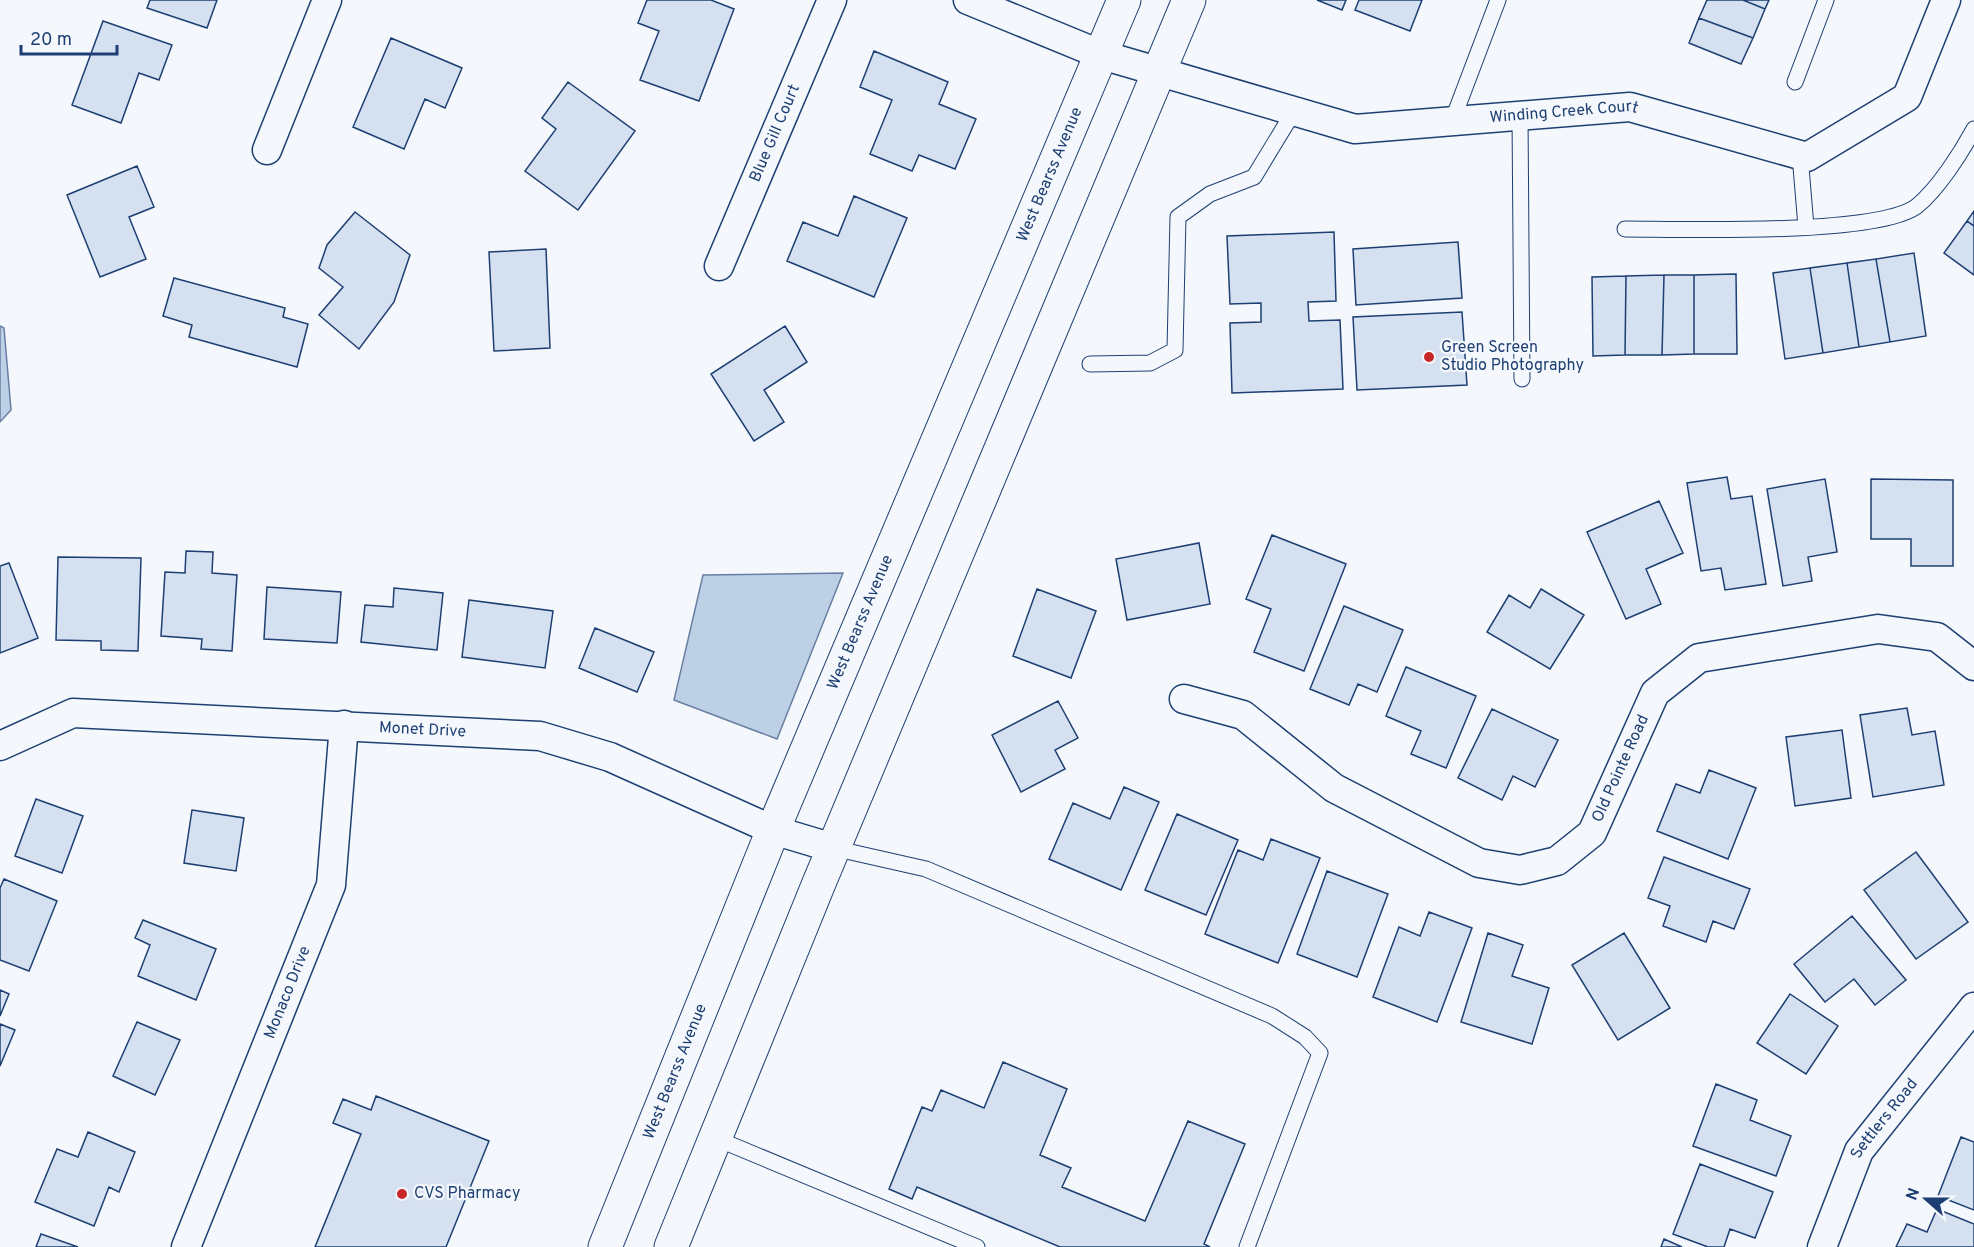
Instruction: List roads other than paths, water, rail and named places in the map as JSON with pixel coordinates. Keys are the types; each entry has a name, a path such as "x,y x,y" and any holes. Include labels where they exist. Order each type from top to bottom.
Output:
{"main road":[{"name":"West Bearss Avenue","path":"605,1247 773,830 1124,0"},
{"path":"671,1247 833,848 1189,0"}],"street":[{"path":"267,150 327,0"},
{"name":"Blue Gill Court","path":"719,266 832,0"},
{"name":"Winding Creek Court","path":"968,0 1102,55 1355,129 1630,106 1800,155"},
{"path":"1800,155 1807,157 1908,97 1946,0"},
{"name":"Old Pointe Road","path":"1184,699 1243,715 1334,788 1479,863 1520,870 1557,861 1592,833 1655,693 1699,658 1878,629 1937,637 1974,666"},
{"name":"Monet Drive","path":"0,746 73,713 540,736 610,757 773,830 833,848"},
{"name":"Monaco Drive","path":"186,1247 331,885 344,725"},
{"name":"Settlers Road","path":"1822,1247 1858,1151 1974,1007"}],"lane":[{"path":"1453,120 1498,0"},
{"path":"1795,82 1826,0"},
{"path":"1090,363 1150,363 1174,350 1178,217 1210,194 1254,177 1294,111"},
{"path":"1520,115 1522,379"},
{"path":"1625,229 1806,227 1891,218 1916,207 1958,159 1974,129"},
{"path":"1800,155 1806,227"},
{"path":"833,848 926,869 1272,1016 1305,1037 1320,1053 1246,1247"},
{"path":"715,1138 977,1247"}],"water":[{"path":"0,326 4,328 11,410 0,422"},
{"path":"843,573 777,739 674,700 703,575"}],"place":[{"name":"Green Screen Studio Photography","path":"1429,357"},
{"name":"CVS Pharmacy","path":"402,1194"}]}
